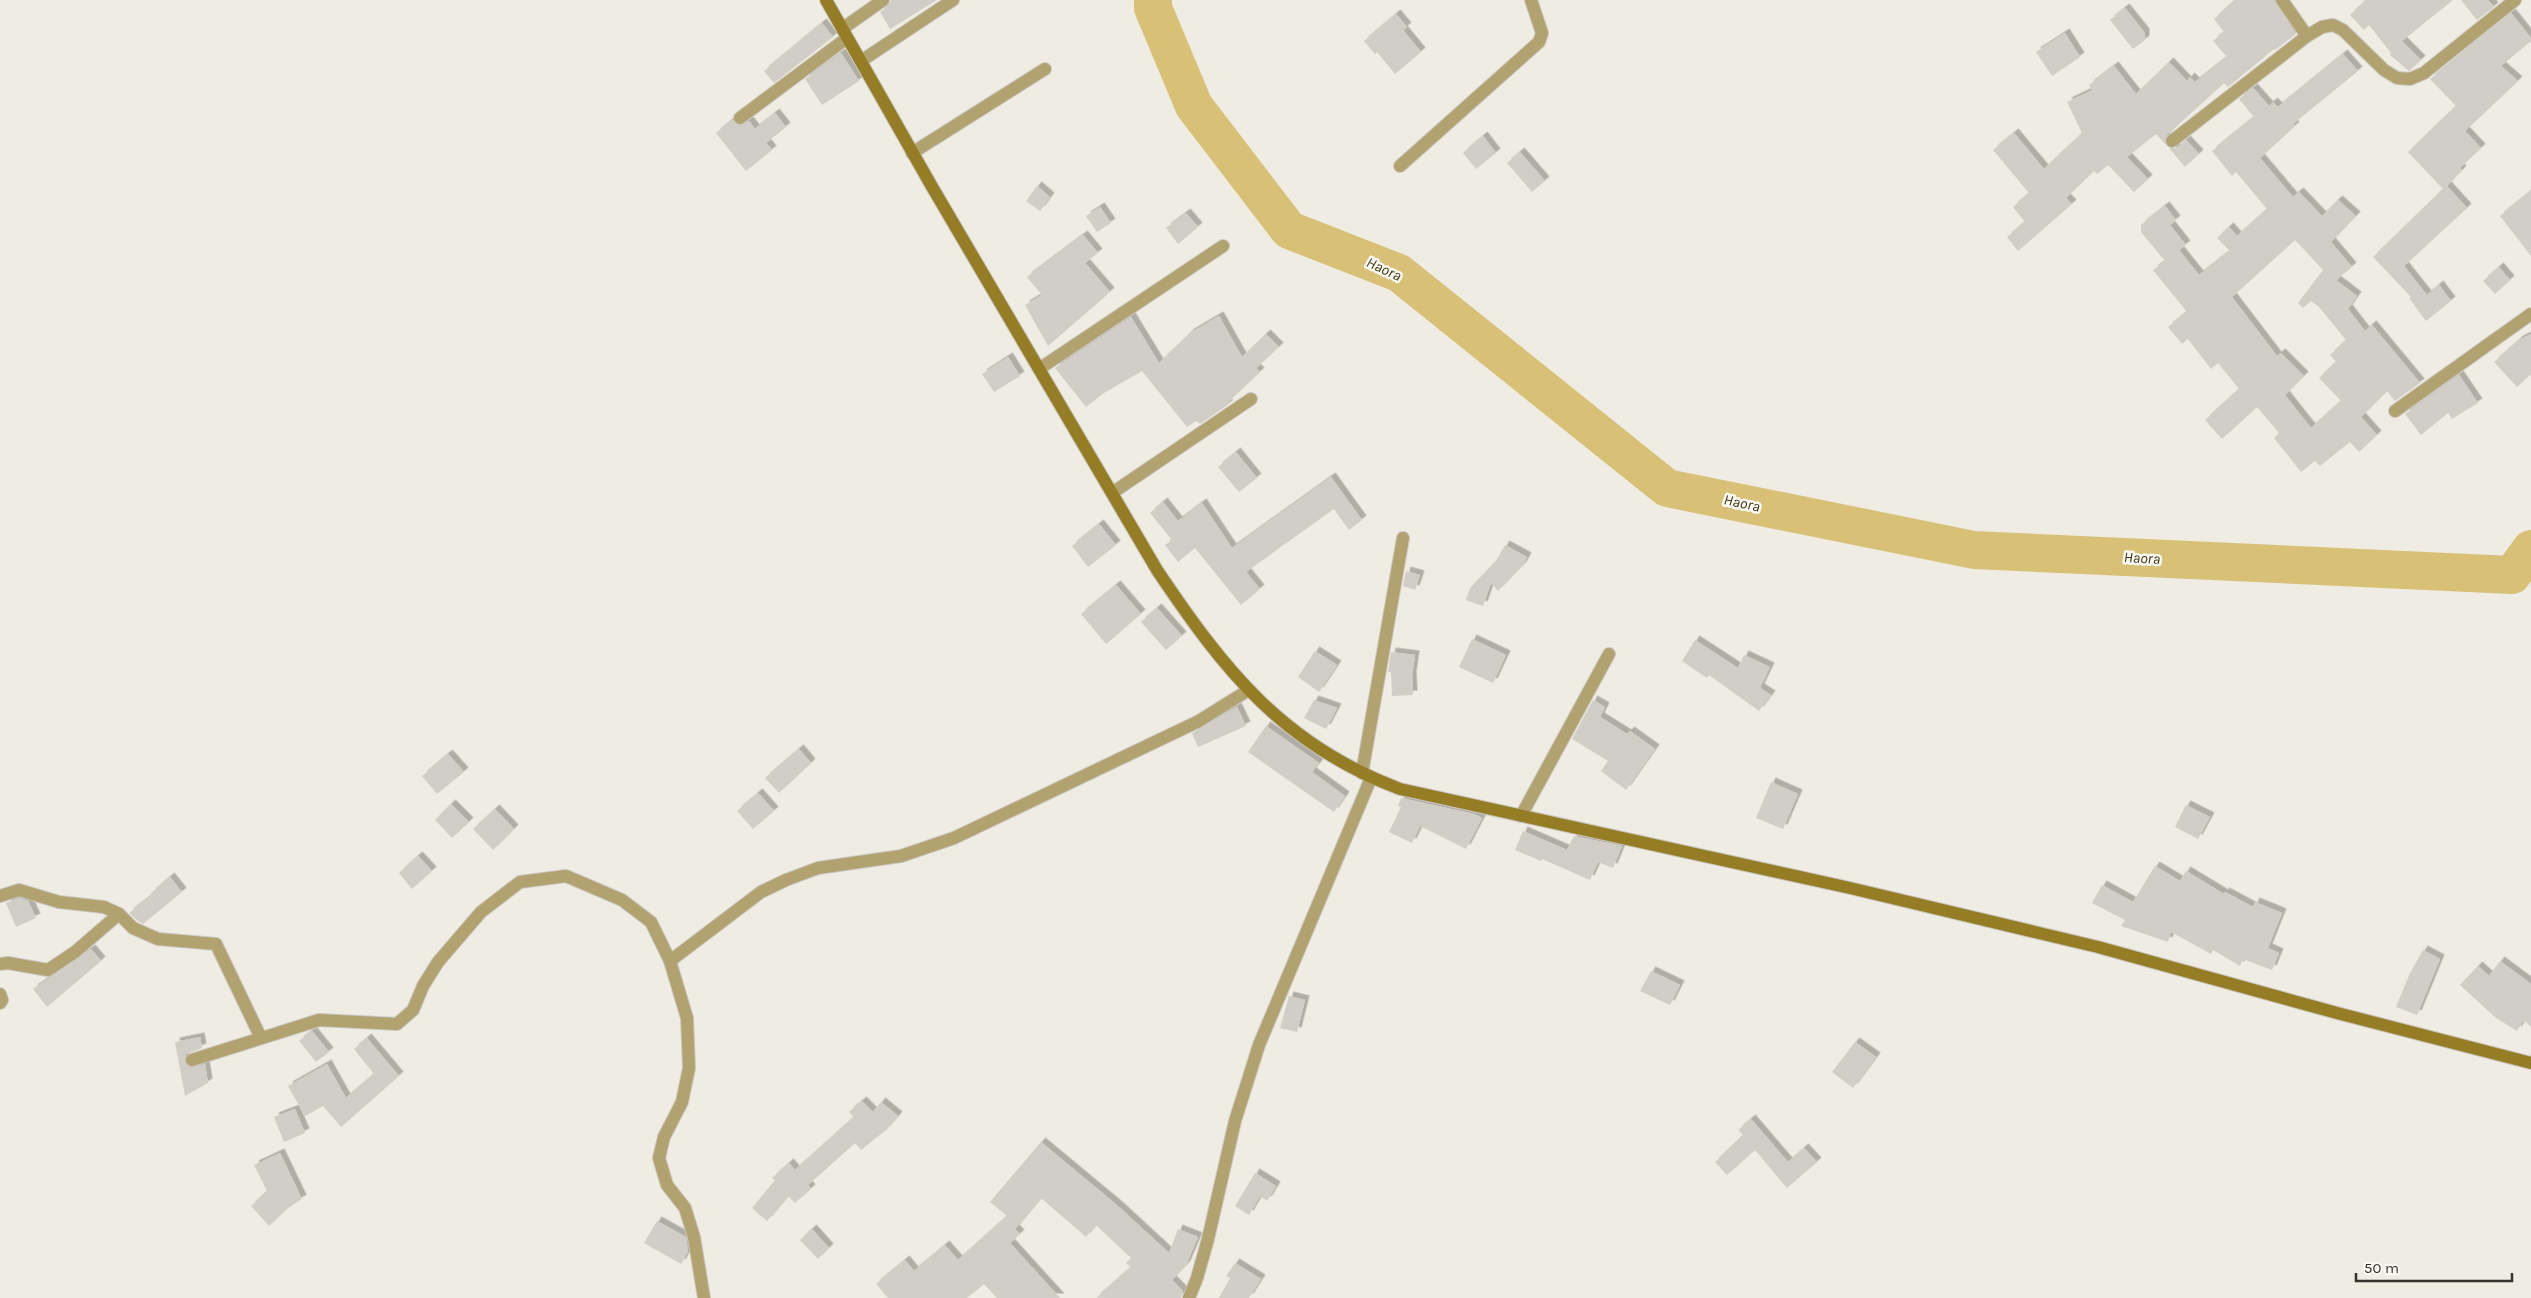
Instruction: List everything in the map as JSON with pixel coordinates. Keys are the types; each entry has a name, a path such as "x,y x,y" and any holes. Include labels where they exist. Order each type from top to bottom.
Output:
{"street":[{"path":"826,0 912,153 1112,493 1184,610 1247,691 1281,722 1326,754 1366,776 1400,788 1850,888 2098,947 2338,1013 2531,1063"},
{"path":"740,118 884,0"},
{"path":"861,61 953,0"},
{"path":"1400,166 1539,42 1542,33 1531,0"},
{"path":"2282,0 2307,36"},
{"path":"2172,141 2307,36 2322,27 2333,25 2343,30 2384,70 2397,78 2410,79 2424,73 2515,0"},
{"path":"912,153 1045,69"},
{"path":"1039,369 1223,246"},
{"path":"2395,412 2531,314"},
{"path":"1112,493 1251,399"},
{"path":"1189,1298 1208,1239 1237,1111 1259,1045 1366,776 1403,538"},
{"path":"1521,816 1609,654"},
{"path":"670,962 761,892 786,880 818,868 901,856 954,838 1199,721 1247,691"},
{"path":"192,1060 301,1024 319,1020 397,1024 413,1010 423,986 438,962 480,912 520,882 566,876 622,900 651,922 670,962 687,1018 689,1068 682,1102 664,1137 659,1158 666,1185 685,1208 694,1237 704,1298"},
{"path":"0,896 19,890 59,902 104,907 119,914 133,928 158,939 216,944 261,1038"},
{"path":"0,964 8,963 48,970 74,952 119,914"},
{"path":"0,994 2,1000 0,1003"}],"building":[{"path":"891,0 937,0 890,29 880,12 888,6"},
{"path":"2235,0 2274,0 2296,34 2274,49 2228,87 2224,83 2167,135 2165,144 2156,134 2127,157 2148,179 2134,192 2108,165 2097,174 2094,171 2066,198 2072,204 2018,251 2007,237 2025,222 2013,207 2029,193 1993,150 2014,133 2044,169 2082,133 2067,102 2092,90 2089,85 2114,66 2136,94 2169,62 2187,81 2190,77 2195,82 2227,57 2213,41 2224,32 2214,19"},
{"path":"2366,0 2453,0 2402,41 2421,60 2409,71 2390,55 2391,53 2369,25 2364,30 2350,15"},
{"path":"2461,0 2488,0 2494,7 2477,20"},
{"path":"2125,8 2145,33 2145,40 2133,49 2110,20"},
{"path":"2511,13 2531,38 2531,41 2501,66 2518,81 2465,131 2481,148 2460,168 2462,170 2447,186 2467,208 2404,266 2427,295 2439,285 2451,301 2426,321 2409,298 2411,297 2373,257 2443,189 2408,152 2456,106 2430,79"},
{"path":"1396,14 1407,27 1403,30 1421,52 1395,74 1377,52 1375,54 1364,41"},
{"path":"822,23 833,37 774,83 764,71"},
{"path":"2065,33 2080,57 2052,76 2036,52"},
{"path":"841,53 859,81 822,105 805,79"},
{"path":"2343,54 2358,71 2293,124 2295,126 2260,158 2293,197 2299,192 2322,216 2338,200 2356,216 2331,242 2352,267 2336,280 2357,296 2348,309 2365,331 2372,325 2420,383 2395,401 2387,391 2361,417 2377,435 2359,452 2350,442 2320,466 2315,461 2301,472 2274,438 2279,433 2257,407 2222,439 2205,420 2239,389 2218,363 2211,369 2188,339 2182,344 2168,327 2187,312 2153,270 2165,261 2141,232 2141,225 2165,206 2176,220 2170,225 2186,245 2179,250 2199,275 2230,251 2217,238 2229,227 2237,236 2267,209 2236,172 2232,176 2212,151 2254,117 2239,99 2253,88 2269,106 2273,102 2278,107","holes":["2295,240 2323,270 2298,303 2303,308 2311,301 2319,307 2346,340 2330,355 2336,362 2319,378 2341,401 2311,428 2285,395 2304,376 2281,353 2277,356 2232,297"]},
{"path":"775,113 786,127 766,143 772,150 746,171 716,133 732,120 740,126 749,121 755,129"},
{"path":"1483,136 1496,153 1476,169 1463,153"},
{"path":"2186,140 2199,154 2185,167 2169,148 2177,148"},
{"path":"1520,152 1545,181 1532,192 1507,163"},
{"path":"1037,186 1050,197 1040,211 1026,201"},
{"path":"2531,191 2531,256 2500,216"},
{"path":"1100,207 1111,223 1097,232 1086,216"},
{"path":"1186,213 1198,227 1178,244 1166,228"},
{"path":"1083,235 1098,253 1085,263 1110,292 1048,346 1025,305 1042,295 1027,277"},
{"path":"2499,267 2510,280 2495,294 2483,281"},
{"path":"1219,316 1242,357 1266,334 1279,347 1256,368 1260,372 1227,403 1229,404 1200,424 1196,421 1187,427 1142,371 1104,393 1086,407 1055,368 1131,317 1159,363 1190,333"},
{"path":"2531,334 2531,374 2517,387 2494,362 2519,340"},
{"path":"1008,357 1020,376 994,392 982,374"},
{"path":"2459,375 2478,403 2452,419 2448,413 2421,435 2405,414"},
{"path":"1236,452 1257,478 1239,492 1218,467"},
{"path":"1331,477 1362,520 1349,530 1334,509 1246,572 1260,589 1241,605 1195,548 1178,562 1165,545 1172,540 1150,513 1163,502 1178,521 1202,503 1232,548"},
{"path":"1099,524 1116,545 1088,567 1072,546"},
{"path":"1505,545 1527,557 1522,566 1498,591 1491,583 1483,606 1466,600 1470,588 1496,561"},
{"path":"1406,571 1420,575 1415,590 1403,586"},
{"path":"1116,585 1141,614 1106,644 1081,614"},
{"path":"1157,608 1182,636 1166,650 1141,622"},
{"path":"1472,639 1506,655 1493,683 1459,667"},
{"path":"1695,640 1738,668 1744,655 1770,667 1760,688 1771,695 1759,711 1709,675 1707,678 1682,661"},
{"path":"1315,651 1337,665 1319,692 1298,677"},
{"path":"1391,652 1415,655 1412,676 1413,695 1392,696 1391,672 1388,672"},
{"path":"1314,700 1337,708 1326,729 1304,718"},
{"path":"1593,700 1605,707 1600,717 1627,734 1630,731 1655,749 1626,790 1601,771 1608,761 1572,739"},
{"path":"1237,707 1246,726 1198,747 1192,733"},
{"path":"1266,726 1319,763 1312,772 1345,796 1334,812 1248,752"},
{"path":"799,749 811,763 779,793 765,778"},
{"path":"448,754 464,772 437,794 422,776"},
{"path":"1771,782 1798,794 1783,829 1756,818"},
{"path":"758,793 774,811 753,829 737,811"},
{"path":"1401,798 1474,814 1482,818 1466,849 1420,826 1412,843 1389,832 1401,807 1398,806"},
{"path":"451,804 469,822 452,838 435,820"},
{"path":"2186,805 2210,817 2198,839 2175,827"},
{"path":"495,809 514,829 493,850 473,829"},
{"path":"1523,831 1567,850 1574,836 1622,846 1613,868 1598,862 1590,880 1542,859 1541,861 1515,850"},
{"path":"418,856 432,871 412,889 399,873"},
{"path":"2155,866 2180,881 2186,871 2224,894 2225,892 2253,907 2255,902 2282,913 2268,948 2279,953 2272,970 2243,959 2240,966 2213,950 2211,954 2171,932 2168,942 2121,926 2125,920 2092,903 2102,885 2133,902"},
{"path":"170,877 182,892 143,924 129,913 152,895 151,893"},
{"path":"19,898 28,901 36,918 16,927 6,903"},
{"path":"91,949 101,961 47,1007 33,989"},
{"path":"2423,950 2440,959 2417,1015 2396,1007 2410,973"},
{"path":"2500,961 2531,984 2531,1027 2524,1020 2517,1031 2496,1018 2460,985 2478,966 2489,976"},
{"path":"1651,971 1680,985 1670,1005 1640,991"},
{"path":"1289,996 1305,1000 1297,1032 1280,1028"},
{"path":"312,1031 329,1052 316,1062 299,1041"},
{"path":"200,1037 202,1048 186,1054 184,1062 191,1068 205,1064 208,1083 185,1096 175,1042"},
{"path":"367,1038 399,1076 341,1127 323,1106 305,1116 288,1086 327,1064 346,1098 374,1074 354,1049"},
{"path":"1855,1042 1876,1057 1853,1088 1832,1072"},
{"path":"862,1101 873,1112 881,1102 898,1116 886,1130 861,1150 855,1143 808,1185 811,1189 795,1203 788,1196 767,1221 752,1208 775,1180 772,1178 789,1163 795,1170 854,1117 849,1112"},
{"path":"295,1109 305,1133 284,1142 274,1117"},
{"path":"1751,1119 1788,1162 1804,1148 1817,1162 1787,1188 1755,1150 1727,1175 1715,1162 1743,1135 1738,1130"},
{"path":"1041,1142 1118,1206 1169,1253 1178,1229 1198,1237 1186,1265 1172,1280 1183,1291 1181,1298 1096,1298 1131,1267 1126,1263 1131,1258 1096,1225 1086,1237 1041,1198 1015,1229 1020,1234 1010,1243 1060,1298 997,1298 984,1284 967,1298 888,1298 876,1284 905,1260 914,1271 945,1245 958,1260 1007,1216 990,1202"},
{"path":"280,1153 302,1199 288,1208 269,1226 251,1206 267,1191 254,1165"},
{"path":"1255,1173 1276,1186 1267,1201 1260,1196 1249,1215 1235,1206"},
{"path":"657,1221 686,1237 688,1251 681,1264 644,1243"},
{"path":"812,1229 829,1248 818,1259 800,1240"},
{"path":"1235,1263 1261,1279 1249,1298 1219,1298 1230,1278 1226,1276"}],"waterway":[{"name":"Haora","path":"1153,0 1153,8 1194,106 1289,230 1399,273 1667,488 1974,550 2512,575 2531,549"}]}
